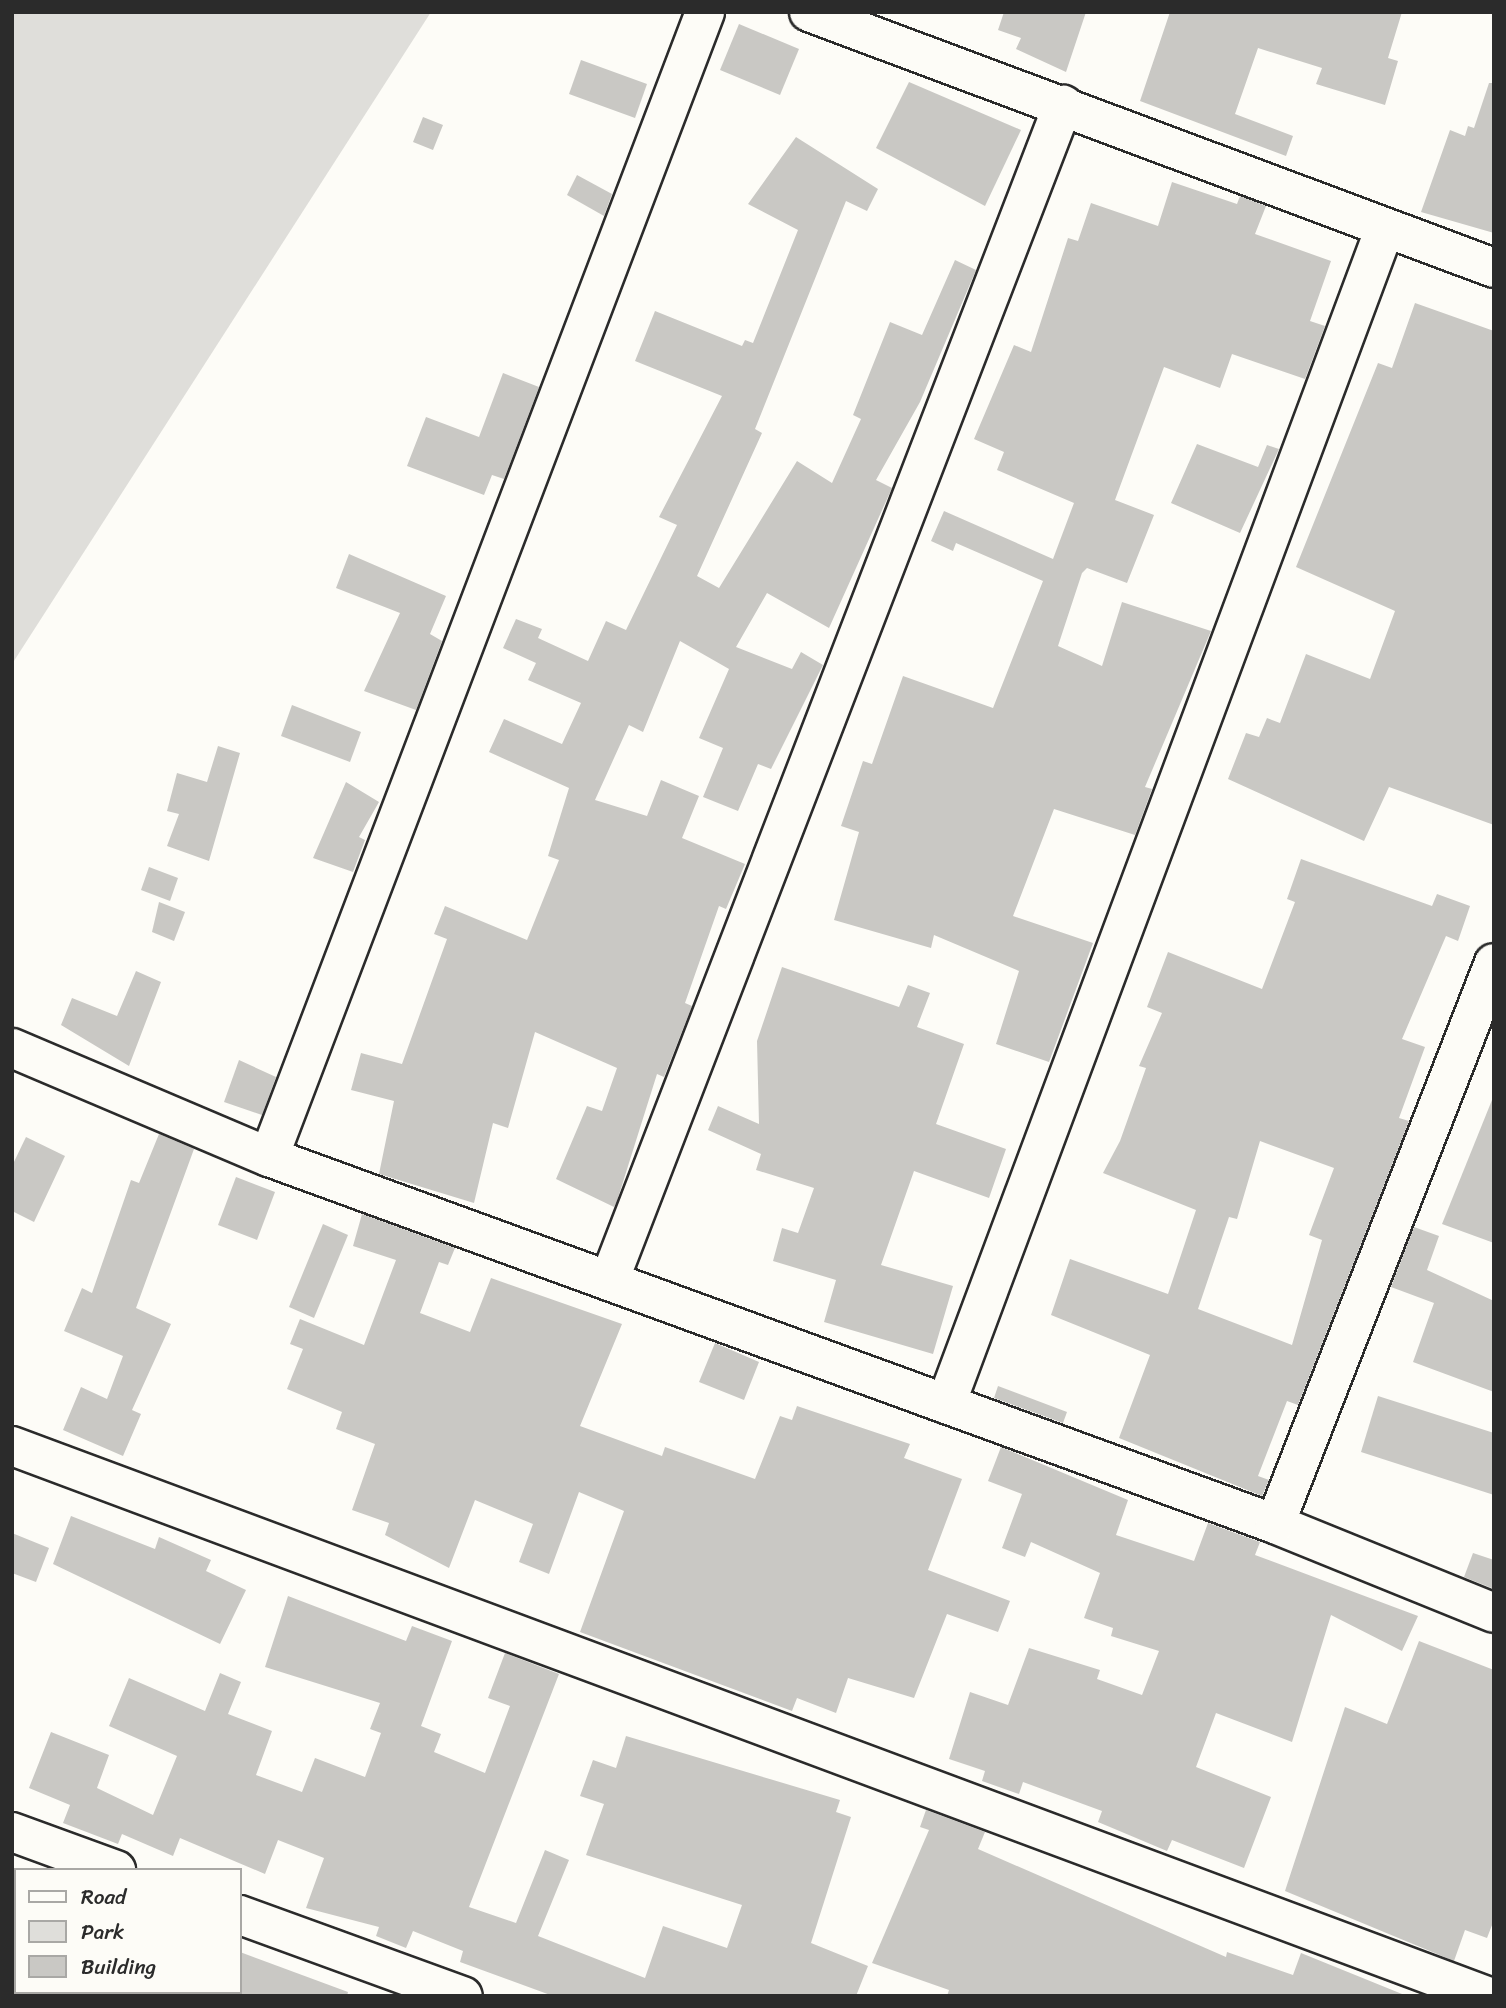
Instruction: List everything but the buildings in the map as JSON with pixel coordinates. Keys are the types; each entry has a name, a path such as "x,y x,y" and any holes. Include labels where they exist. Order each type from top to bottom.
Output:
{"street":[{"path":"269,1157 705,12"},
{"path":"809,12 1494,268"},
{"path":"609,1281 1063,105"},
{"path":"946,1404 1385,228"},
{"path":"1275,1524 1494,962"},
{"path":"12,1048 269,1157 1275,1524 1494,1613"},
{"path":"12,1446 1487,1996"},
{"path":"12,1832 111,1868"},
{"path":"242,1916 463,1996"}],"green space":[{"path":"12,12 431,12 12,664"}]}
